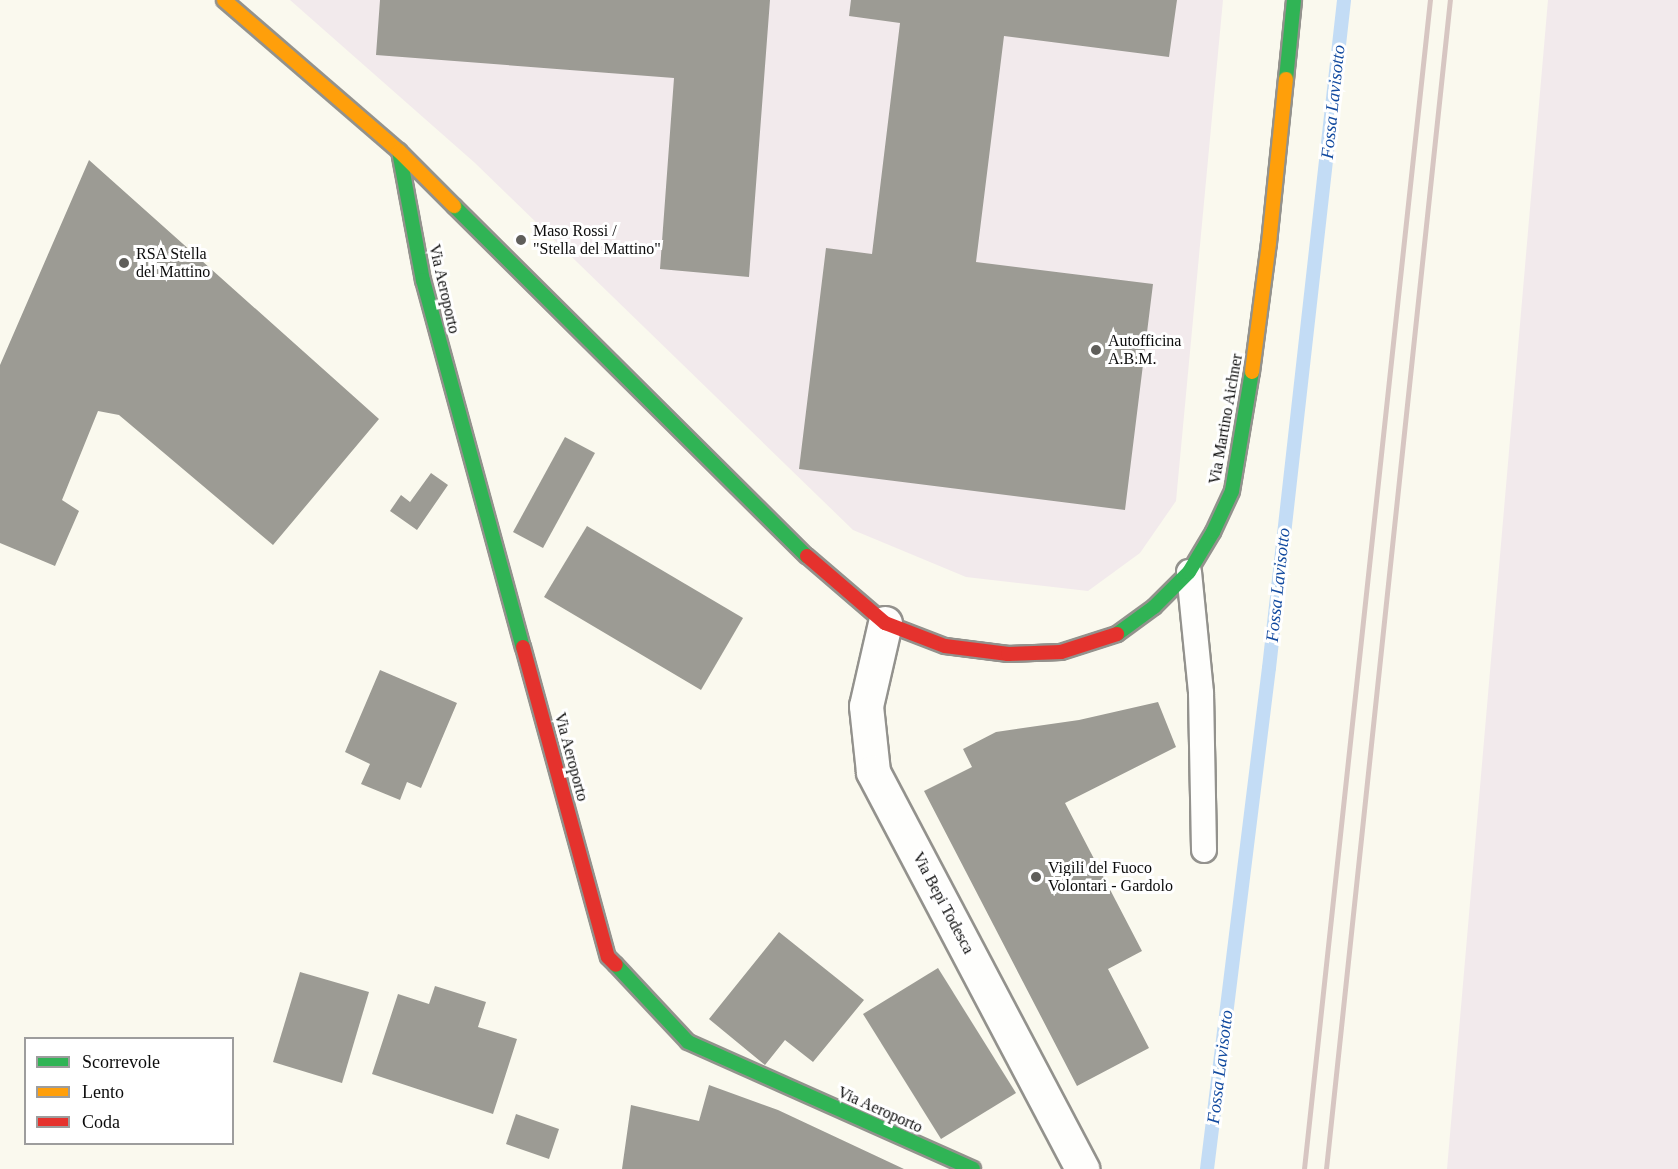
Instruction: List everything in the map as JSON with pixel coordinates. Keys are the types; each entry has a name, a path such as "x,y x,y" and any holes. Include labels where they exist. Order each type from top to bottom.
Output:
{"street":[{"path":"224,0 399,151 812,561 885,623"},
{"name":"Via Martino Aichner","path":"885,623 945,646 1008,654 1061,652 1112,637 1154,608 1189,572 1213,532 1232,491 1249,394 1266,263 1294,0"},
{"name":"Via Aeroporto","path":"399,151 423,280 608,957 688,1042 972,1169"},
{"name":"Via Bepi Todesca","path":"885,623 866,706 873,772 1082,1169"}],"lane":[{"path":"1189,572 1201,693 1204,850"}],"shaded area":[{"path":"290,0 1223,0 1176,501 1140,553 1088,591 966,577 853,530 475,163"},
{"path":"1548,0 1678,0 1678,1169 1447,1169"}],"building":[{"path":"380,0 770,0 749,277 660,269 674,78 376,55"},
{"path":"851,0 1177,0 1169,57 1004,36 976,262 1153,284 1125,510 799,469 826,248 872,254 900,23 849,16"},
{"name":"RSA Stella del Mattino","path":"89,160 379,419 273,545 119,415 98,411 62,500 79,511 55,566 0,543 0,365"},
{"path":"565,437 595,453 543,548 513,532"},
{"path":"431,473 448,485 417,530 390,511 401,495 410,502"},
{"path":"587,526 743,618 701,690 544,597"},
{"path":"380,670 457,703 421,788 407,782 400,800 361,784 370,764 345,752"},
{"name":"Vigili del Fuoco Volontari - Gardolo","path":"1158,702 1176,747 1065,803 1142,951 1108,969 1149,1048 1077,1086 924,791 972,767 963,749 996,732 1079,720"},
{"path":"779,932 864,1000 813,1062 785,1040 765,1065 709,1019"},
{"path":"938,968 1016,1093 941,1139 863,1014"},
{"path":"300,972 369,992 342,1083 273,1062"},
{"path":"435,986 486,1002 478,1027 517,1039 493,1114 372,1074 398,994 429,1004"},
{"path":"709,1085 778,1110 904,1169 622,1169 631,1105 699,1121"},
{"path":"516,1114 559,1129 549,1159 506,1144"}],"waterway":[{"name":"Fossa Lavisotto","path":"1207,1169 1269,668 1344,0"}],"railway":[{"path":"1304,1169 1430,0"},
{"path":"1326,1169 1450,0"}],"traffic: fast":[{"path":"1286,79 1294,0"},
{"path":"399,151 423,280 523,647"},
{"path":"454,206 807,556"},
{"path":"1117,634 1154,607 1189,572 1213,532 1232,491 1252,372"},
{"path":"616,965 688,1042 973,1169"}],"traffic: slow":[{"path":"224,0 399,151 454,206"},
{"path":"1252,372 1269,243 1286,79"}],"traffic: jam":[{"path":"807,556 885,623 945,646 1008,654 1061,652 1117,634"},
{"path":"523,647 608,957 616,965"}],"place":[{"name":"Maso Rossi / \"Stella del Mattino\"","path":"521,240"},
{"name":"RSA Stella del Mattino","path":"124,263"},
{"name":"Autofficina A.B.M.","path":"1096,350"},
{"name":"Vigili del Fuoco Volontari - Gardolo","path":"1036,877"}]}
